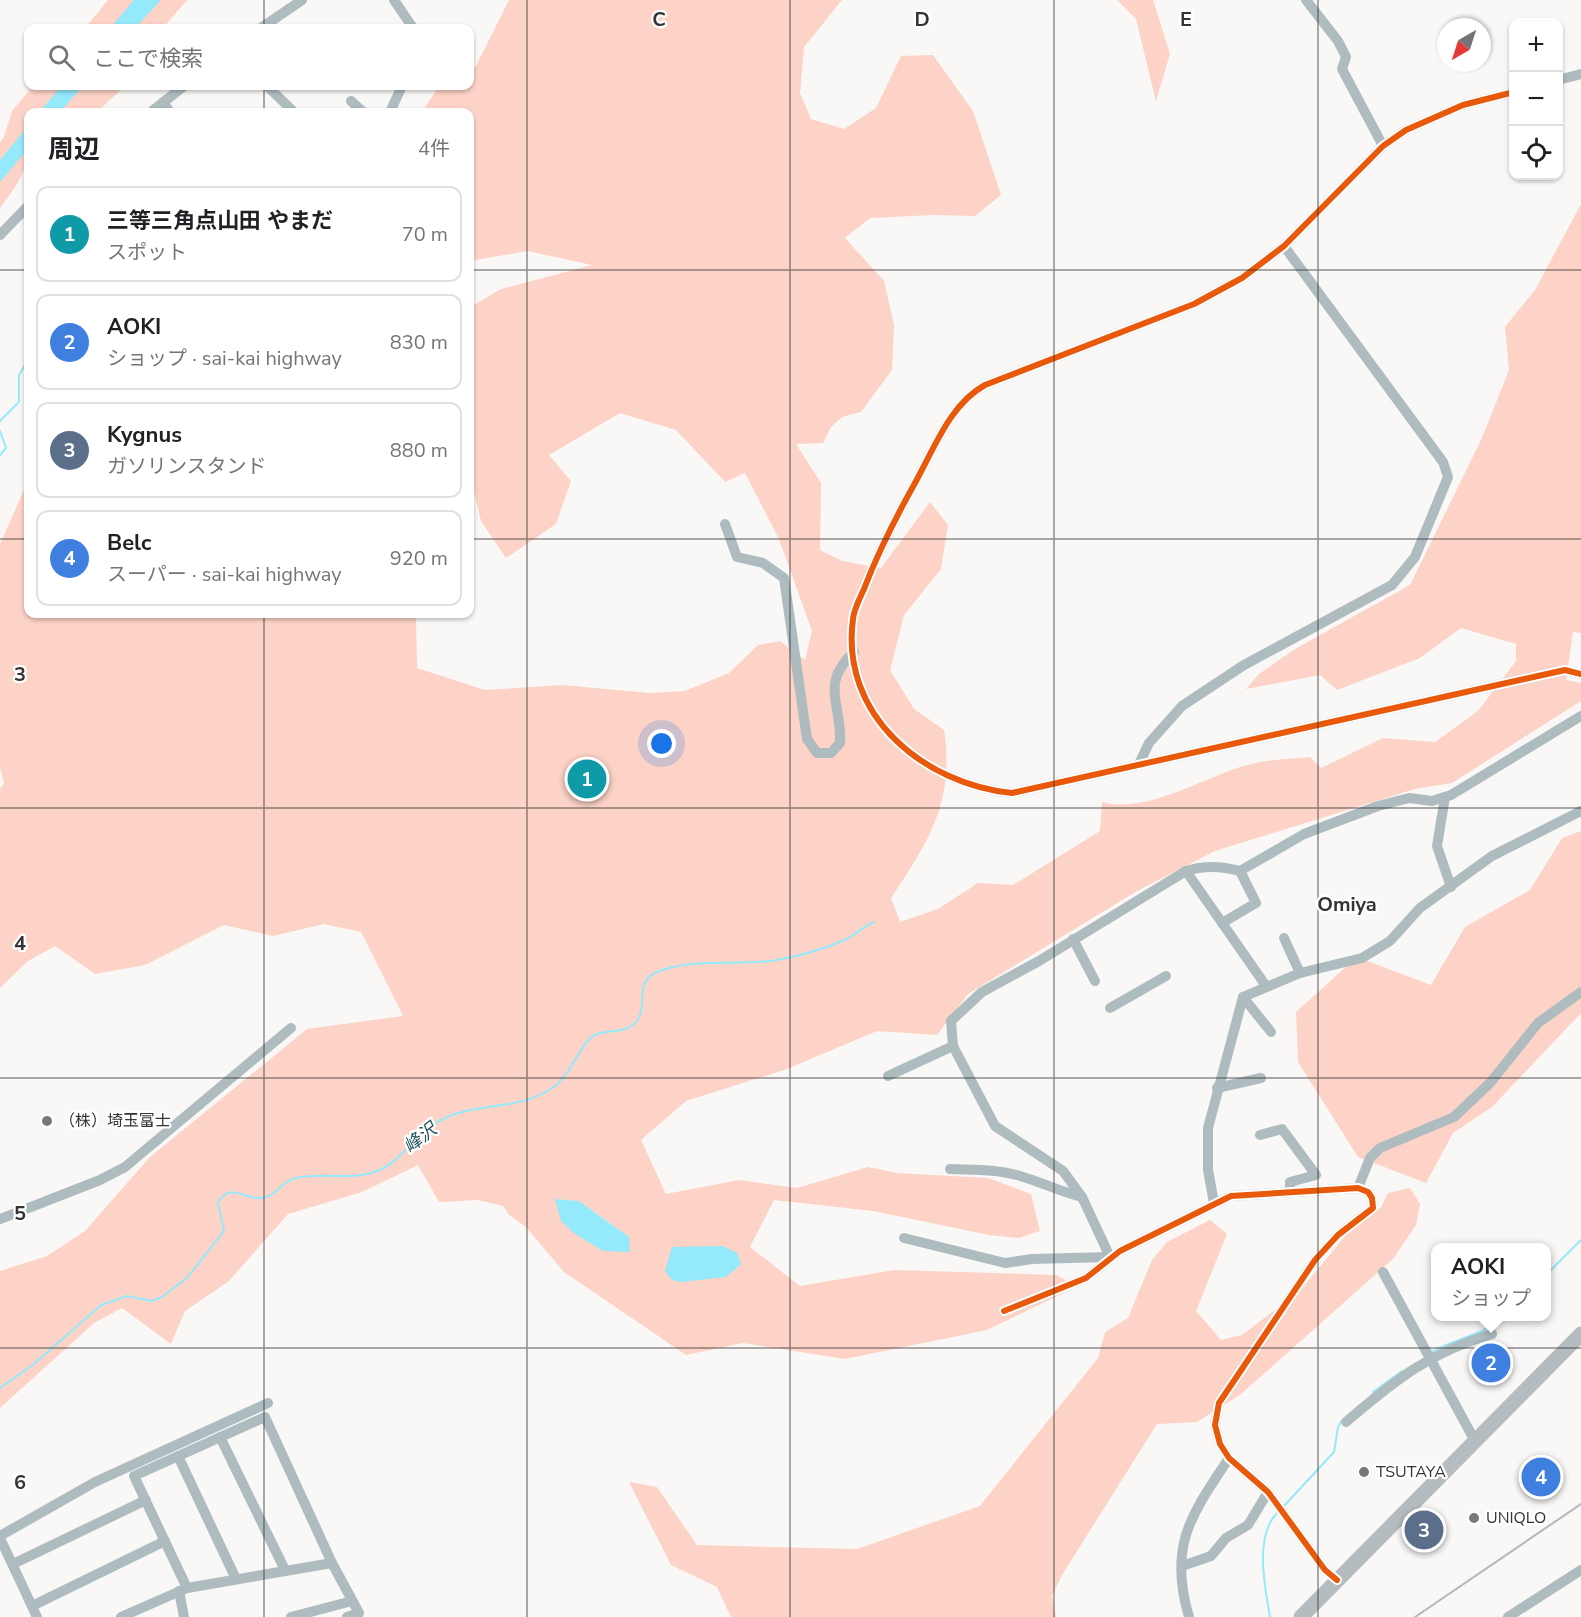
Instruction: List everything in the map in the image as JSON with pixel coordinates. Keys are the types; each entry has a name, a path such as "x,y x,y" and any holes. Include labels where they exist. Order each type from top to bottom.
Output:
{"highway":[{"path":"1301,1617 1581,1334"}],"street":[{"path":"267,24 302,0"},
{"path":"394,0 410,24"},
{"path":"1306,0 1338,41 1346,57 1342,69 1383,146"},
{"path":"1563,79 1581,74"},
{"path":"155,108 179,90"},
{"path":"271,90 290,108"},
{"path":"392,108 400,90"},
{"path":"1509,93 1439,114 1406,130 1383,146 1284,246 1242,279 1194,304 985,384 969,394 935,446 897,516 869,575 853,617 854,652 859,681 868,707 883,727 933,769 982,790 1012,793 1565,670 1581,674"},
{"path":"351,101 359,108"},
{"path":"163,102 167,108"},
{"path":"0,235 24,210"},
{"path":"1139,764 1149,743 1182,706 1244,664 1392,585 1414,557 1448,477 1443,462 1284,246"},
{"path":"725,524 737,557 764,564 784,578 807,739 818,753 831,753 840,743 841,727 833,684 840,665 854,652"},
{"path":"1110,1257 1082,1197 1063,1171 1050,1160 995,1126 952,1046 951,1021 982,992 1186,871 1198,867 1217,867 1240,871 1304,834 1378,806 1409,798 1432,801 1445,796 1581,716"},
{"path":"1445,796 1437,846 1451,887"},
{"path":"1214,1203 1208,1170 1208,1128 1217,1088 1244,997 1300,973 1362,958 1390,941 1420,908 1492,856 1581,810"},
{"path":"1186,871 1266,986"},
{"path":"1222,923 1256,903 1240,871"},
{"path":"1284,938 1300,973"},
{"path":"1073,939 1095,981"},
{"path":"1110,1008 1166,976"},
{"path":"1358,1188 1370,1158 1380,1148 1454,1117 1490,1083 1538,1023 1581,992"},
{"path":"1244,997 1271,1032"},
{"path":"0,1220 100,1180 125,1167 291,1028"},
{"path":"888,1076 952,1046"},
{"path":"1217,1088 1260,1078"},
{"path":"1260,1135 1282,1129 1316,1175 1290,1182 1290,1191"},
{"path":"950,1169 991,1170 1021,1176 1050,1189 1082,1197"},
{"path":"1004,1311 1086,1278 1110,1257 1231,1196 1358,1188 1368,1192 1372,1198 1373,1208 1327,1246 1315,1260 1219,1403 1215,1414 1216,1435 1229,1458 1268,1492 1325,1570 1337,1580"},
{"path":"904,1238 1005,1263 1032,1259 1110,1257"},
{"path":"1383,1272 1475,1441"},
{"path":"1346,1422 1387,1386 1430,1359 1455,1345 1492,1334"},
{"path":"37,1617 0,1537 95,1482 268,1403"},
{"path":"184,1617 183,1589 165,1541 134,1476 264,1417 332,1563 359,1613 347,1617"},
{"path":"220,1437 285,1570"},
{"path":"178,1456 236,1579"},
{"path":"1189,1617 1181,1590 1188,1522 1229,1458"},
{"path":"1182,1566 1211,1556 1226,1538 1248,1524 1268,1492"},
{"path":"13,1564 146,1500"},
{"path":"32,1606 165,1541"},
{"path":"121,1617 183,1589 332,1563"},
{"path":"1508,1617 1581,1570"},
{"path":"291,1617 352,1601"}],"shaded area":[{"path":"108,0 187,0 166,24 88,24"},
{"path":"509,0 842,0 804,47 800,93 811,119 844,129 876,108 901,56 933,55 973,111 1001,195 975,216 870,218 845,238 884,281 894,325 892,370 861,412 842,417 831,427 823,443 796,444 821,483 820,550 842,561 881,568 930,502 948,525 941,569 904,615 890,670 914,709 944,730 946,755 946,778 936,819 917,858 891,898 900,922 938,909 978,883 1013,885 1100,831 1102,802 1139,803 1159,798 1237,768 1262,762 1310,757 1321,768 1383,738 1435,742 1478,711 1516,661 1516,644 1461,628 1420,658 1337,690 1320,675 1246,689 1259,674 1295,649 1410,585 1482,438 1509,370 1505,327 1535,290 1581,204 1581,633 1573,632 1566,680 1581,683 1581,701 1452,783 1415,789 1215,851 1137,891 968,994 937,1035 877,1031 787,1069 686,1101 641,1140 666,1194 739,1180 797,1188 868,1167 897,1173 988,1178 1031,1194 1040,1231 1019,1238 989,1235 873,1211 774,1200 750,1247 800,1286 894,1270 1056,1275 1078,1286 987,1330 845,1359 743,1343 686,1355 564,1272 526,1227 508,1214 503,1206 478,1200 439,1202 418,1165 362,1192 288,1214 229,1281 185,1311 171,1344 122,1308 94,1323 0,1408 0,1271 47,1256 85,1231 150,1157 307,1029 403,1016 361,932 324,924 273,936 224,925 145,965 95,974 55,946 28,961 0,988 0,789 4,783 0,768 0,544 24,490 24,618 416,618 417,668 485,690 562,685 650,693 685,691 729,673 758,645 780,641 805,660 812,631 779,539 745,473 725,482 676,430 620,413 549,455 571,481 556,524 506,558 481,521 474,492 474,305 501,289 592,265 528,251 474,260 474,108 425,108 436,90 474,90 474,67","holes":["555,1200 579,1201 629,1237"]},
{"path":"1117,0 1153,0 1170,54 1156,101 1136,19"},
{"path":"30,90 121,90 101,108 24,108 24,168 0,208 0,142 4,137 12,111"},
{"path":"1581,831 1581,1013 1492,1107 1453,1133 1426,1183 1358,1157 1298,1062 1296,1012 1357,957 1431,985 1465,927 1530,890 1562,838"},
{"path":"1410,1188 1420,1204 1416,1225 1393,1259 1241,1394 1197,1422 1157,1424 1062,1575 1052,1596 1056,1617 731,1617 717,1587 671,1565 629,1482 657,1487 697,1545 857,1549 980,1506 1098,1358 1105,1332 1128,1318 1152,1260 1167,1242 1210,1220 1227,1234 1196,1311 1221,1340 1242,1335 1300,1291 1345,1236 1381,1207 1388,1193"}],"water":[{"path":"134,0 161,0 139,24 113,24"},
{"path":"58,90 79,90 64,108 43,108"},
{"path":"24,131 24,154 0,182 0,160"},
{"path":"555,1199 579,1201 629,1237 630,1252 603,1251 575,1234 561,1221"},
{"path":"723,1246 737,1253 741,1264 726,1277 681,1282 672,1280 665,1271 672,1247"}],"waterway":[{"path":"0,421 19,402 19,375 24,367"},
{"path":"0,431 6,448 0,455"},
{"name":"峰沢","path":"0,1388 34,1364 101,1305 127,1296 152,1301 162,1297 187,1278 224,1231 218,1203 227,1193 262,1198 271,1195 291,1179 306,1176 358,1175 377,1171 394,1160 432,1125 441,1120 454,1114 523,1101 549,1090 564,1077 589,1039 595,1035 625,1029 634,1024 641,1012 645,983 648,977 655,973 700,963 762,962 795,956 847,939 874,922"},
{"path":"1551,1270 1581,1240"},
{"path":"1430,1353 1478,1333 1498,1321"},
{"path":"1373,1392 1402,1371"},
{"path":"1283,1507 1334,1452 1338,1427 1342,1420"},
{"path":"1270,1617 1264,1577 1263,1549 1270,1523 1277,1513"}],"railway":[{"path":"1415,1617 1581,1504"}],"cycle path":[{"path":"1509,93 1463,105 1406,130 1383,146 1284,246 1242,278 1194,304 985,385 973,393 952,415 944,428 881,548 855,611 852,654 860,685 874,714 894,739 919,759 948,776 979,787 1012,793 1565,670 1581,674"},
{"path":"1004,1311 1086,1278 1120,1251 1231,1196 1358,1188 1368,1192 1372,1198 1373,1208 1338,1235 1315,1260 1219,1403 1215,1425 1220,1444 1229,1458 1268,1492 1325,1570 1337,1580"}],"place":[{"name":"三等三角点山田 やまだ","path":"587,779"},
{"name":"（株）埼玉富士","path":"47,1121"},
{"name":"AOKI","path":"1491,1363"},
{"name":"TSUTAYA","path":"1364,1472"},
{"name":"Belc","path":"1541,1477"},
{"name":"UNIQLO","path":"1474,1518"},
{"name":"Kygnus","path":"1424,1530"}],"district":[{"name":"Omiya","path":"1347,904"}]}
